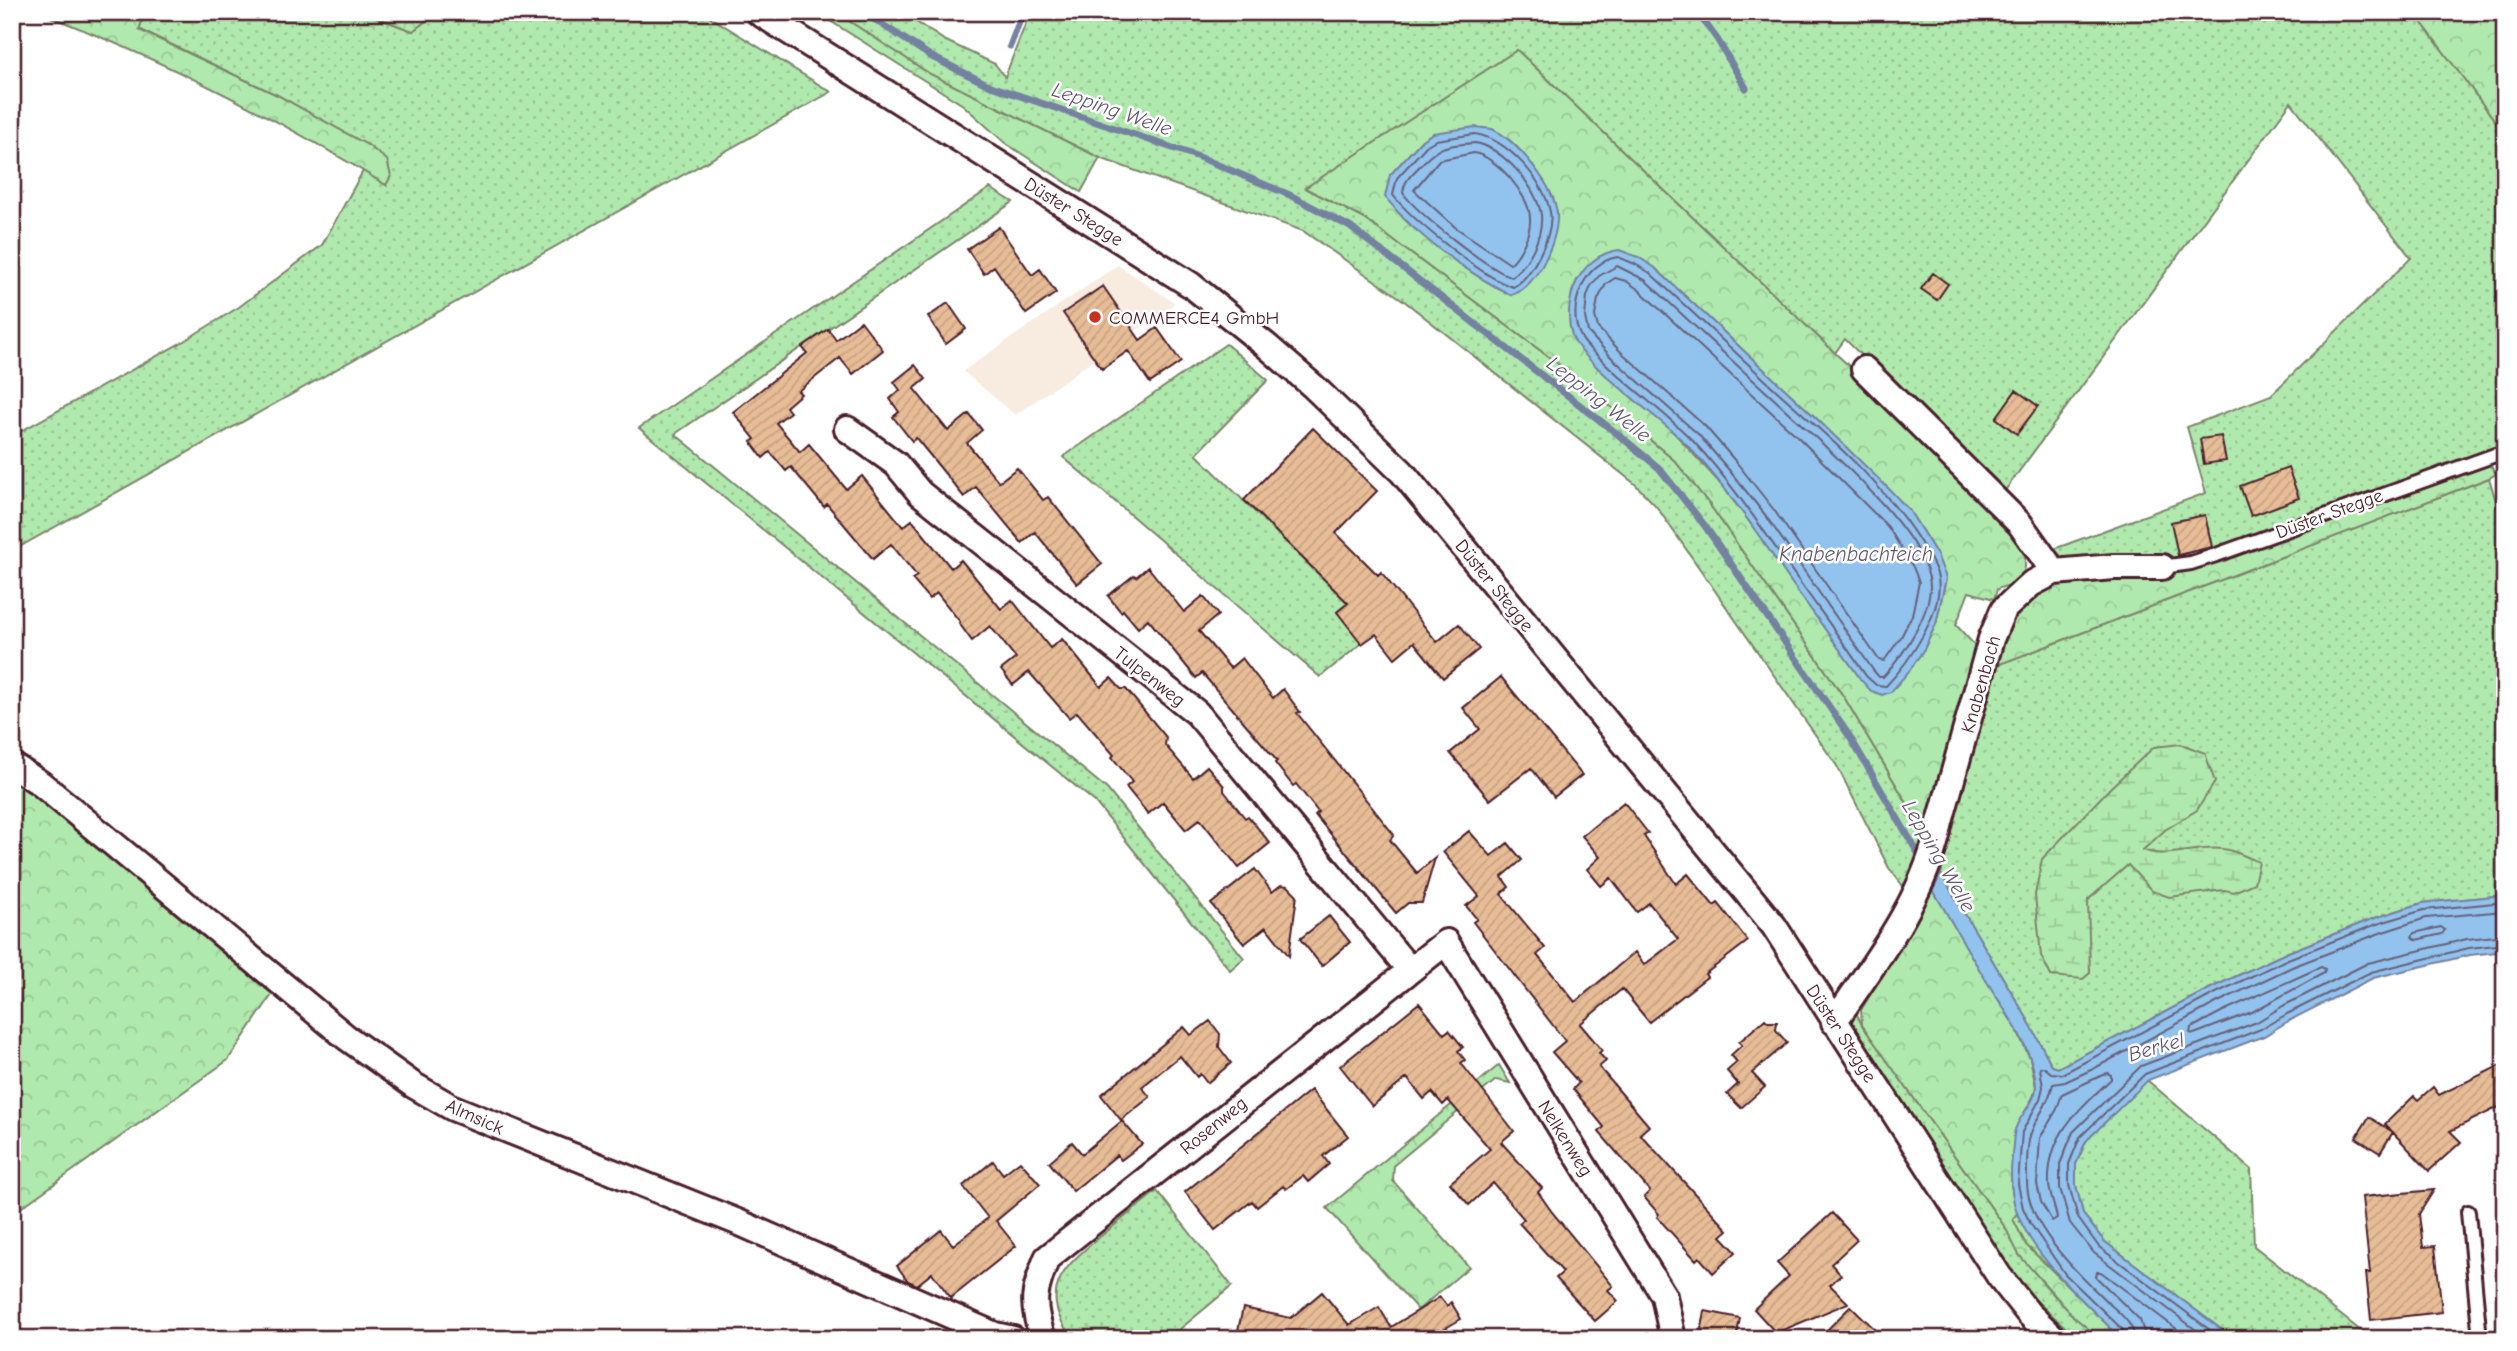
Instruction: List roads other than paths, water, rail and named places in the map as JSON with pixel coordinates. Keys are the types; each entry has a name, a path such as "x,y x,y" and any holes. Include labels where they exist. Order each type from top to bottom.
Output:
{"street":[{"name":"Düster Stegge","path":"758,12 1191,285 1268,347 1402,472 1774,926 1999,1276 2029,1314 2055,1339"},
{"path":"1864,369 2020,524 2054,572"},
{"name":"Tulpenweg","path":"847,429 896,464 920,494 1198,713 1409,969"},
{"name":"Knabenbach","path":"1834,1022 1872,968 1919,889 1936,843 1991,639 2003,610 2031,584 2054,572 2114,567 2162,567"},
{"name":"Almsick","path":"12,765 40,783 346,1037 413,1085 453,1108 740,1223 995,1335 1013,1339"},
{"name":"Rosenweg","path":"1043,1339 1035,1312 1037,1285 1047,1258 1446,942"},
{"name":"Nelkenweg","path":"1446,942 1664,1296 1673,1339"}],"lane":[{"name":"Düster Stegge","path":"2162,567 2191,563 2219,554 2495,455"},
{"path":"2468,1212 2480,1339"}],"water":[{"path":"1475,127 1492,129 1502,134 1523,153 1542,178 1555,203 1556,228 1548,254 1525,287 1511,295 1477,276 1427,240 1385,197 1390,175 1422,140 1433,133"},
{"name":"Knabenbachteich","path":"1619,250 1654,267 1815,417 1909,510 1937,555 1946,578 1936,624 1924,649 1891,692 1882,695 1871,691 1861,680 1743,513 1702,461 1677,435 1604,373 1576,344 1569,322 1569,308 1577,281 1594,260"},
{"name":"Berkel","path":"1941,874 2028,1020 2052,1066 2058,1068 2211,988 2286,953 2375,918 2422,903 2505,895 2505,951 2470,955 2373,978 2264,1036 2148,1080 2086,1141 2076,1164 2076,1185 2083,1214 2104,1241 2234,1339 2122,1339 2057,1274 2042,1256 2019,1217 2011,1182 2014,1134 2035,1093 2034,1072 2024,1043 1933,890"}],"waterway":[{"name":"Lepping Welle","path":"863,12 932,57 991,86 1199,157 1292,196 1350,227 1620,436 1659,468 1705,526 1850,737 1922,860"},
{"path":"1010,46 1023,12"},
{"path":"1697,12 1717,39 1746,88"}],"place":[{"name":"COMMERCE4 GmbH","path":"1095,317"}]}
